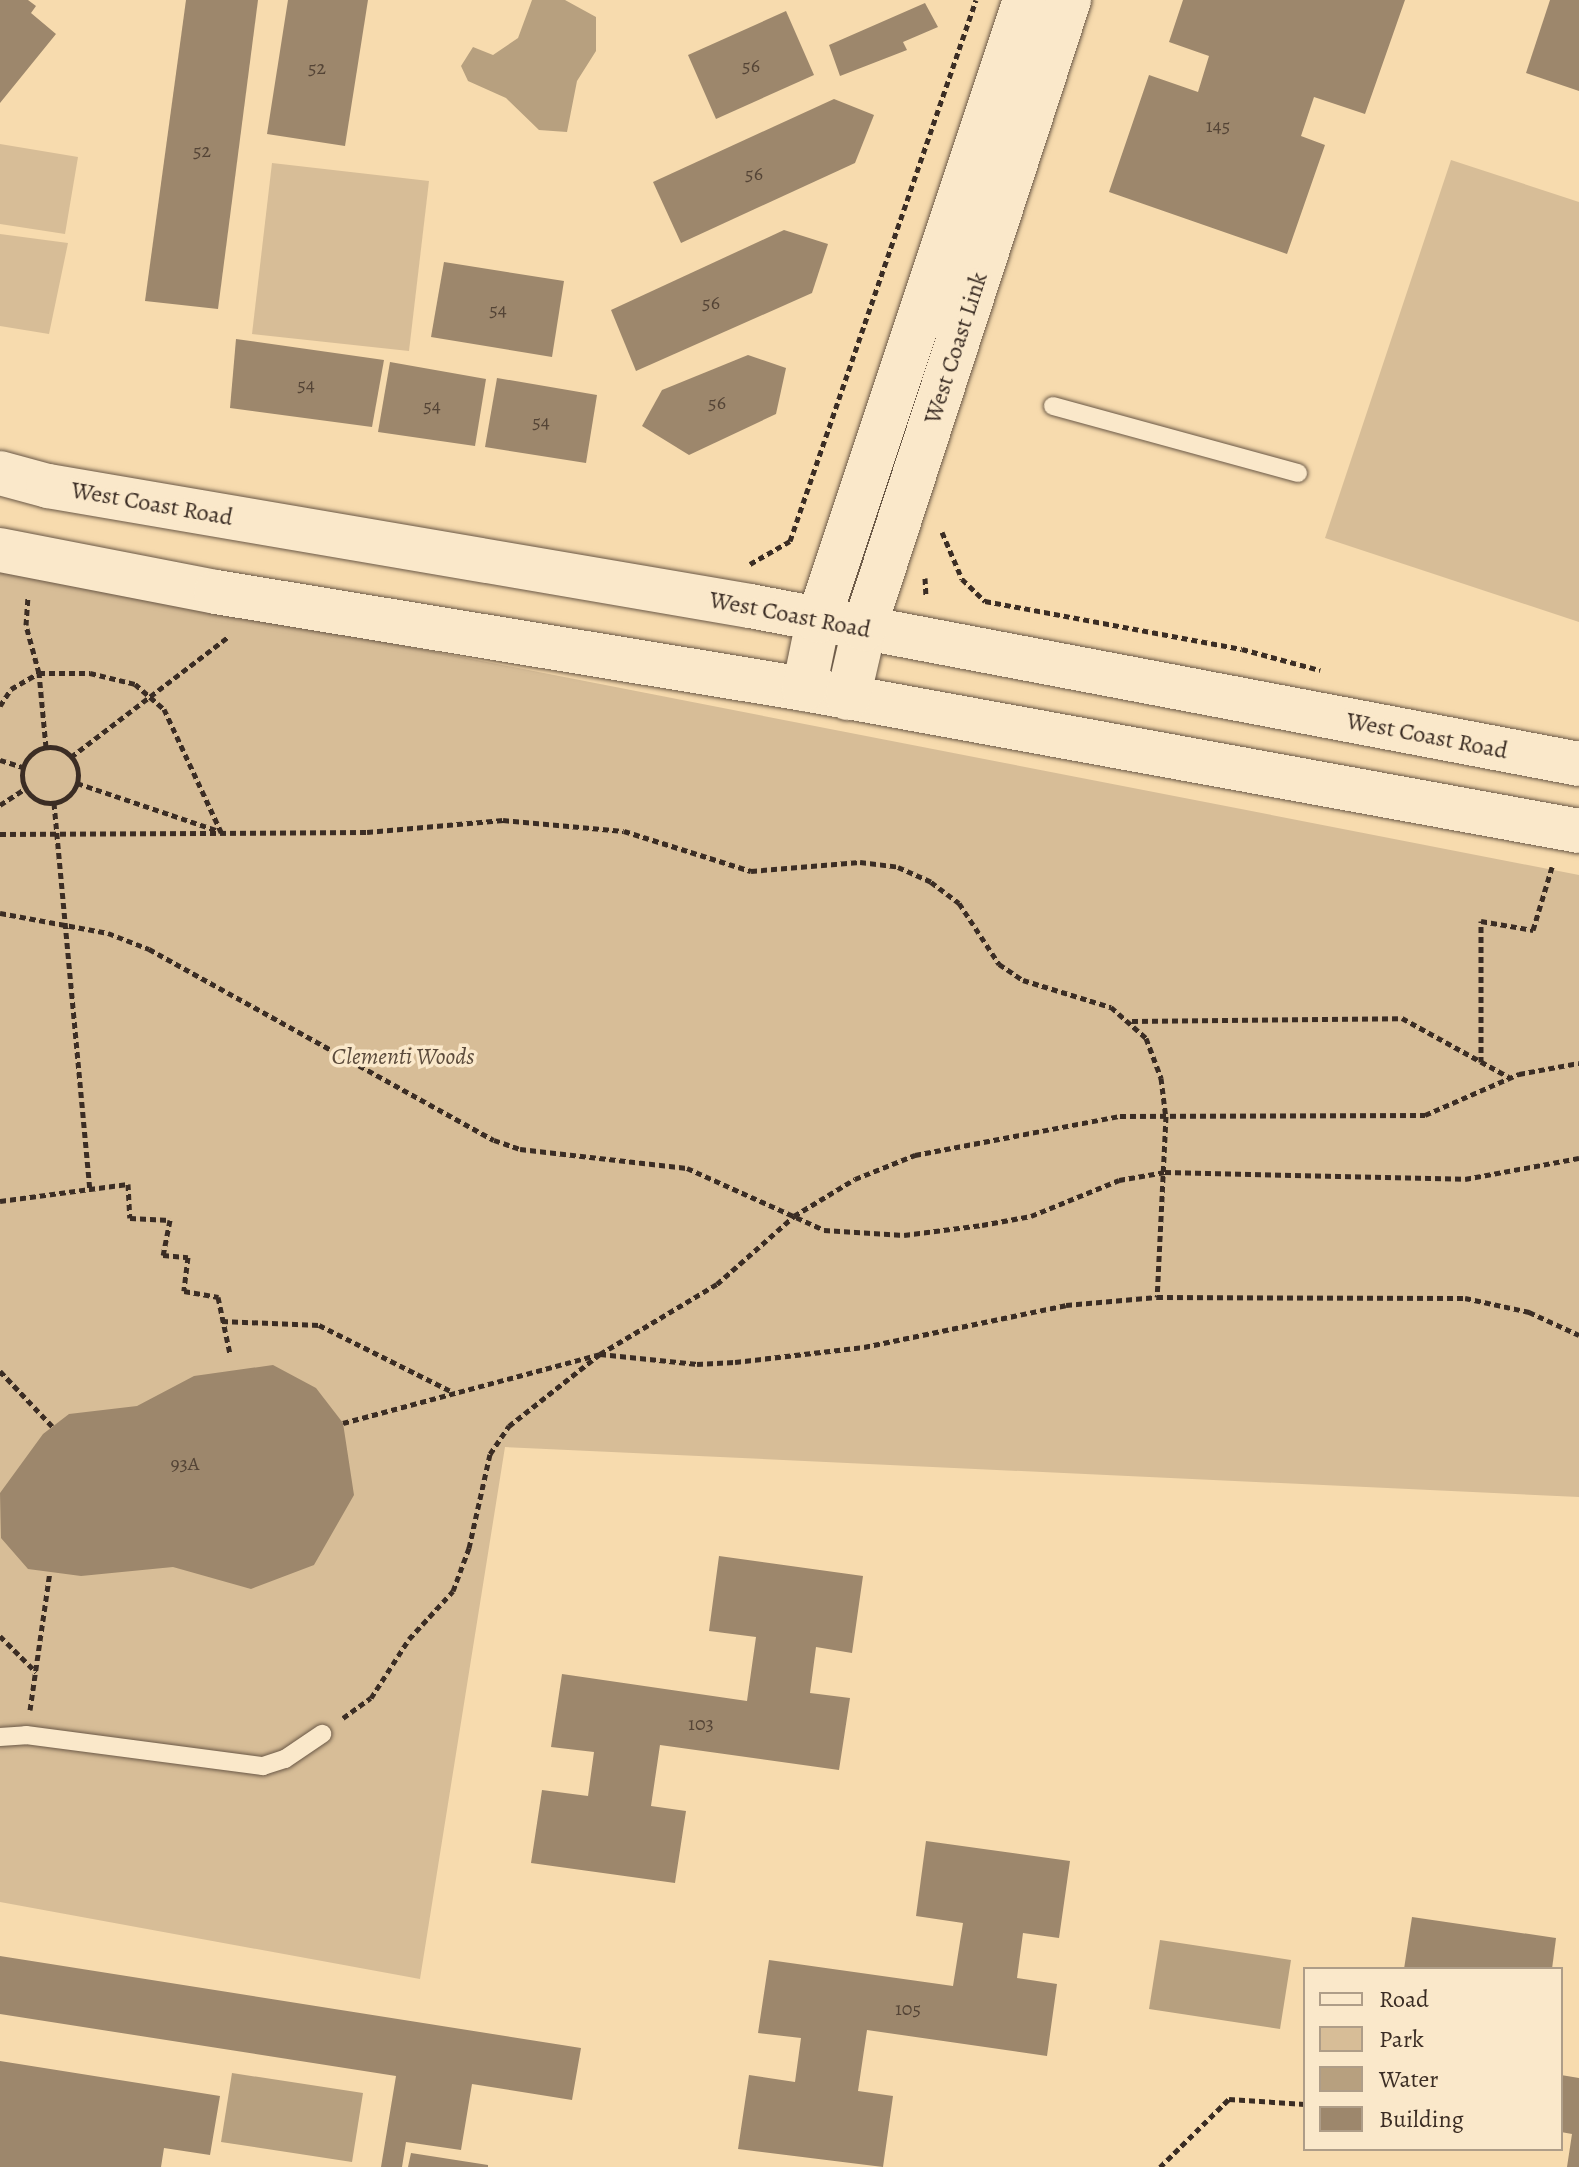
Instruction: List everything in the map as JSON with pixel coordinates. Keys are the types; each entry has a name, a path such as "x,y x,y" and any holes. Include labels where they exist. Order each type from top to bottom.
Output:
{"main road":[{"name":"West Coast Link","path":"804,689 818,621 1025,0"},
{"name":"West Coast Link","path":"848,698 864,629 1069,0"},
{"name":"West Coast Road","path":"0,473 48,486 864,629 1579,764"},
{"path":"0,550 804,689 1566,846"}],"lane":[{"path":"1053,406 1298,473"},
{"path":"0,1737 26,1735 263,1766 285,1759 322,1734"}],"path":[{"path":"767,557 790,541 976,0"},
{"path":"962,579 985,601 1242,649 1329,673"},
{"path":"29,587 26,625 39,673 46,747"},
{"path":"71,757 239,628"},
{"path":"0,706 17,683 39,673 109,675 151,693 170,719 221,832"},
{"path":"46,747 71,757 77,783 71,794 54,803 40,802 25,789 23,767 32,754 46,747"},
{"path":"0,760 23,767"},
{"path":"77,783 221,832"},
{"path":"0,805 25,789"},
{"path":"54,803 90,1189"},
{"path":"0,834 367,832 503,820 624,831 751,871 860,862 898,867 931,882 959,903 999,964 1023,980 1086,995 1132,1021 1155,1055 1166,1116 1157,1297"},
{"path":"1481,1062 1481,921 1533,930 1566,846"},
{"path":"0,913 108,933 194,970 494,1140 520,1149 687,1168 824,1230 860,1234 951,1229 1031,1216 1119,1180 1165,1172 1465,1179 1579,1158"},
{"path":"1132,1021 1402,1018 1510,1078"},
{"path":"322,1734 371,1698 409,1639 453,1591 469,1548 490,1454 499,1438 600,1354 705,1292 794,1216 855,1179 915,1155 1120,1116 1425,1115 1510,1078 1579,1063"},
{"path":"1,1199 128,1184 130,1218 170,1220 163,1255 188,1257 184,1291 218,1297 230,1354"},
{"path":"343,1423 600,1354 697,1364 735,1362 864,1347 1066,1305 1157,1297 1465,1298 1529,1312 1579,1335"},
{"path":"222,1321 319,1325 454,1392"},
{"path":"0,1371 52,1426"},
{"path":"26,1735 50,1572"},
{"path":"0,1636 37,1672"},
{"path":"1160,2167 1229,2099 1303,2104"}],"green space":[{"path":"0,144 78,157 65,234 0,224"},
{"path":"1451,160 1579,202 1579,622 1325,538"},
{"path":"272,163 429,181 409,351 252,334"},
{"path":"0,234 68,243 49,334 0,326"},
{"name":"Clementi Woods","path":"0,567 1579,875 1579,1497 505,1447 420,1979 0,1902"}],"water":[{"path":"532,0 565,0 596,17 596,51 577,81 567,132 539,130 506,98 468,81 461,66 473,47 493,55 518,38"},
{"path":"1160,1940 1291,1960 1280,2029 1149,2009"},
{"path":"232,2073 363,2093 352,2162 221,2142"}],"building":[{"path":"0,0 28,0 36,6 31,13 56,34 0,103"},
{"path":"186,0 258,0 218,309 145,301"},
{"path":"288,0 368,0 345,146 267,134"},
{"path":"1183,0 1405,0 1365,114 1314,97 1301,136 1325,145 1287,254 1109,192 1149,75 1198,92 1209,56 1169,42"},
{"path":"1550,0 1579,0 1579,91 1526,73"},
{"path":"925,3 938,27 903,42 907,50 840,76 829,45"},
{"path":"786,11 814,75 716,119 688,55"},
{"path":"834,99 874,115 855,163 681,243 653,182"},
{"path":"784,230 828,244 812,293 636,371 611,310"},
{"path":"444,262 564,281 552,357 431,337"},
{"path":"236,339 384,360 372,427 230,408"},
{"path":"748,355 786,368 776,414 689,455 642,426 662,390"},
{"path":"390,362 486,379 475,446 378,432"},
{"path":"497,378 597,395 586,463 485,447"},
{"path":"273,1365 316,1388 343,1423 354,1495 314,1565 251,1589 173,1567 81,1576 28,1569 1,1538 0,1493 43,1434 69,1414 137,1406 194,1376"},
{"path":"719,1556 863,1576 852,1653 816,1647 810,1693 850,1698 839,1770 660,1745 651,1806 686,1811 675,1883 531,1863 542,1790 588,1796 594,1752 551,1747 562,1674 747,1701 756,1637 709,1631"},
{"path":"926,1841 1070,1861 1059,1938 1023,1933 1017,1978 1057,1984 1047,2056 867,2030 858,2091 893,2096 883,2167 738,2149 749,2075 795,2082 801,2038 758,2033 769,1960 953,1986 963,1923 916,1916"},
{"path":"1412,1917 1556,1938 1552,1967 1404,1967"},
{"path":"0,1956 581,2048 572,2100 472,2084 461,2150 406,2142 402,2167 381,2167 396,2076 0,2014"},
{"path":"0,2061 220,2096 210,2155 164,2148 161,2167 0,2167"},
{"path":"1563,2075 1579,2078 1579,2167 1567,2167 1572,2134 1563,2132"},
{"path":"411,2153 488,2165 488,2167 408,2167"}]}
